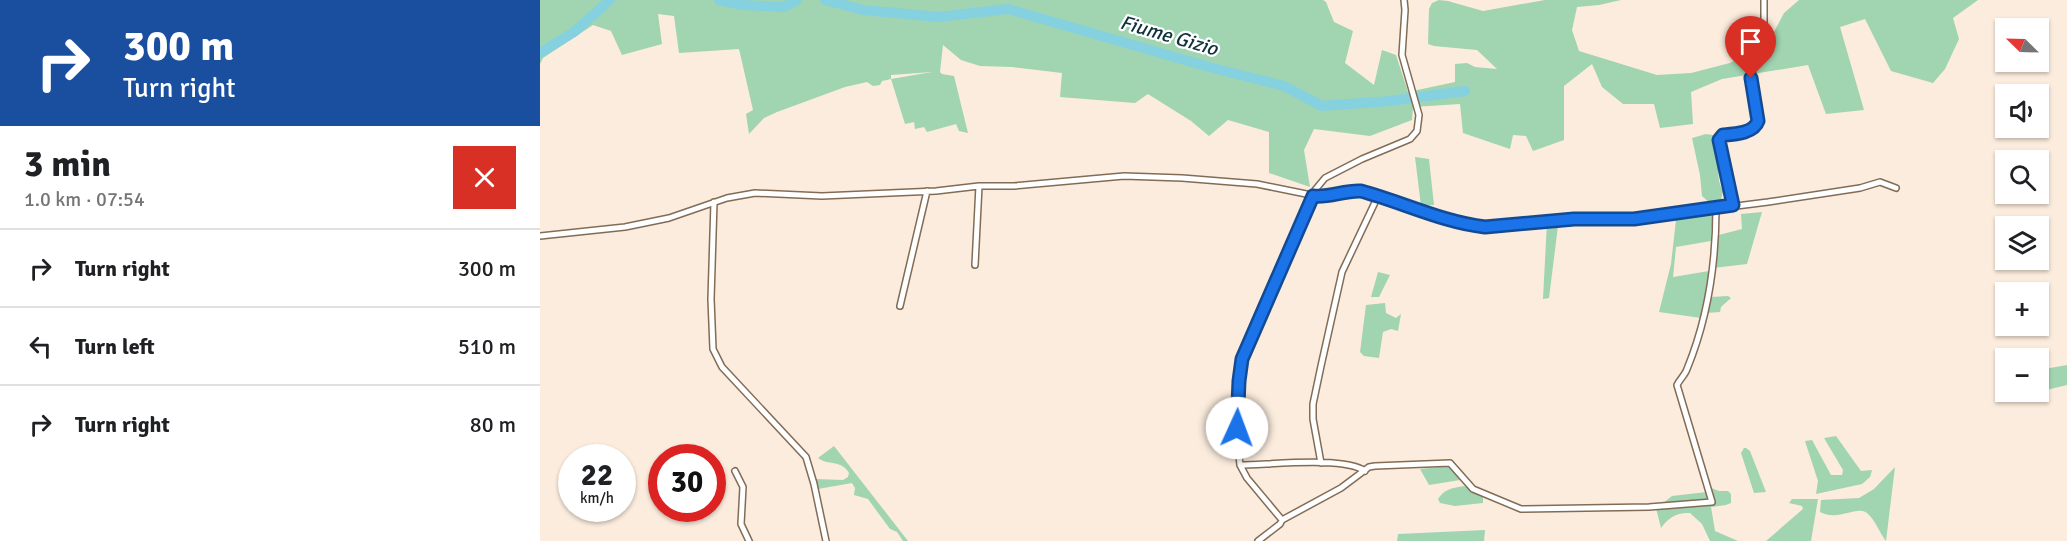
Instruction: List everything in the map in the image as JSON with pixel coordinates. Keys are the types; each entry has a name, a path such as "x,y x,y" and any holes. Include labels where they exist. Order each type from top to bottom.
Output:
{"street":[{"path":"1282,520 1247,478 1237,457 1239,381 1242,359 1313,196 1325,178 1362,159 1410,139 1417,131 1419,125 1416,103 1402,55 1404,0"},
{"path":"1733,205 1719,140 1723,135 1752,130 1758,124 1752,69 1764,35 1764,0"},
{"path":"540,236 625,227 669,218 714,202 755,193 822,196 979,186 1014,186 1124,176 1257,184 1313,196 1329,196 1352,190 1471,225 1485,227 1574,219 1634,219 1768,202 1860,188 1880,182 1896,188"},
{"path":"975,265 979,186"},
{"path":"900,306 927,191"},
{"path":"1321,464 1313,419 1313,404 1321,366 1342,272 1378,196"},
{"path":"714,202 711,299 714,349 722,367 806,457 826,541"},
{"path":"1258,541 1282,520 1341,489 1375,466 1450,463 1473,489 1521,509 1648,507 1712,502 1677,384 1686,372 1698,339 1711,287 1716,208"},
{"path":"1240,465 1355,465 1365,471"},
{"path":"735,471 743,487 741,524 749,541"}],"green space":[{"path":"540,0 1323,0 1334,22 1353,31 1345,63 1374,85 1382,50 1396,55 1408,92 1455,82 1455,64 1467,63 1475,67 1497,69 1477,50 1428,44 1429,9 1432,3 1439,0 1483,11 1545,0 1621,0 1577,7 1572,30 1579,51 1657,75 1691,73 1730,63 1766,42 1784,13 1799,0 1978,0 1953,18 1959,39 1945,69 1933,83 1891,71 1865,19 1840,27 1864,110 1826,114 1808,65 1722,79 1691,92 1693,124 1660,128 1654,104 1623,104 1602,87 1592,64 1564,86 1564,140 1533,151 1526,136 1513,135 1510,149 1463,133 1460,104 1413,107 1412,120 1370,136 1314,129 1304,150 1310,187 1269,173 1269,132 1228,120 1209,136 1191,121 1148,94 1135,103 1060,97 1062,73 980,66 961,60 943,45 940,72 954,76 968,133 959,131 956,124 927,132 924,127 915,129 914,122 905,124 891,79 882,81 880,85 873,86 867,82 845,87 777,112 764,118 749,134 746,114 753,110 739,49 679,53 674,16 658,14 662,44 622,55 611,31 593,25 543,58 540,64","holes":["932,72 891,79 891,75"]},
{"path":"1706,134 1713,135 1716,142 1719,178 1723,191 1721,200 1710,203 1702,196 1692,138"},
{"path":"1415,157 1429,159 1434,205 1421,206"},
{"path":"1713,210 1711,241 1676,247 1673,277 1709,271 1709,282 1701,318 1659,312 1671,264 1676,220 1558,226 1549,298 1543,299 1547,222 1649,220"},
{"path":"1762,212 1747,264 1713,268 1715,236 1742,229 1741,214"},
{"path":"1378,272 1390,275 1379,297 1371,297"},
{"path":"1728,296 1731,298 1721,307 1720,312 1707,313 1711,297"},
{"path":"1385,303 1386,313 1396,318 1401,314 1398,331 1391,329 1383,332 1379,358 1364,356 1360,352 1366,305"},
{"path":"2067,365 2067,385 2049,389 2049,368"},
{"path":"1836,436 1861,471 1872,470 1870,477 1862,484 1816,494 1818,481 1805,441 1812,440 1831,475 1842,475 1843,470 1824,438"},
{"path":"834,446 908,541 903,541 897,532 890,529 868,499 854,495 855,488 852,483 818,489 815,479 843,480 848,477 849,473 842,466 818,458"},
{"path":"1744,448 1750,451 1766,492 1754,493 1741,453"},
{"path":"1450,466 1460,480 1429,485 1420,469"},
{"path":"1895,467 1886,541 1873,519 1863,511 1840,515 1827,515 1820,512 1821,500 1859,498 1874,489"},
{"path":"1464,486 1483,495 1483,503 1455,506 1440,503 1438,499 1443,493"},
{"path":"1707,489 1728,491 1731,494 1731,503 1711,507 1715,531 1738,541 1710,541 1702,524 1690,513 1673,516 1661,528 1655,504 1662,504 1672,496 1707,492"},
{"path":"1792,499 1818,499 1811,541 1766,541 1803,509 1802,506 1789,503"},
{"path":"1485,530 1484,541 1397,541 1398,534"}],"waterway":[{"name":"Fiume Gizio","path":"540,53 574,32 610,0"},
{"name":"Fiume Gizio","path":"719,0 742,5 784,7 797,0"},
{"name":"Fiume Gizio","path":"825,0 863,10 938,17 1008,9 1209,67 1284,86 1322,106 1390,101 1465,91"}],"route":[{"path":"1237,428 1242,359 1313,196 1329,196 1352,190 1361,191 1429,213 1485,227 1574,219 1634,219 1733,205 1719,140 1723,135 1755,129 1758,121 1751,78"}]}
